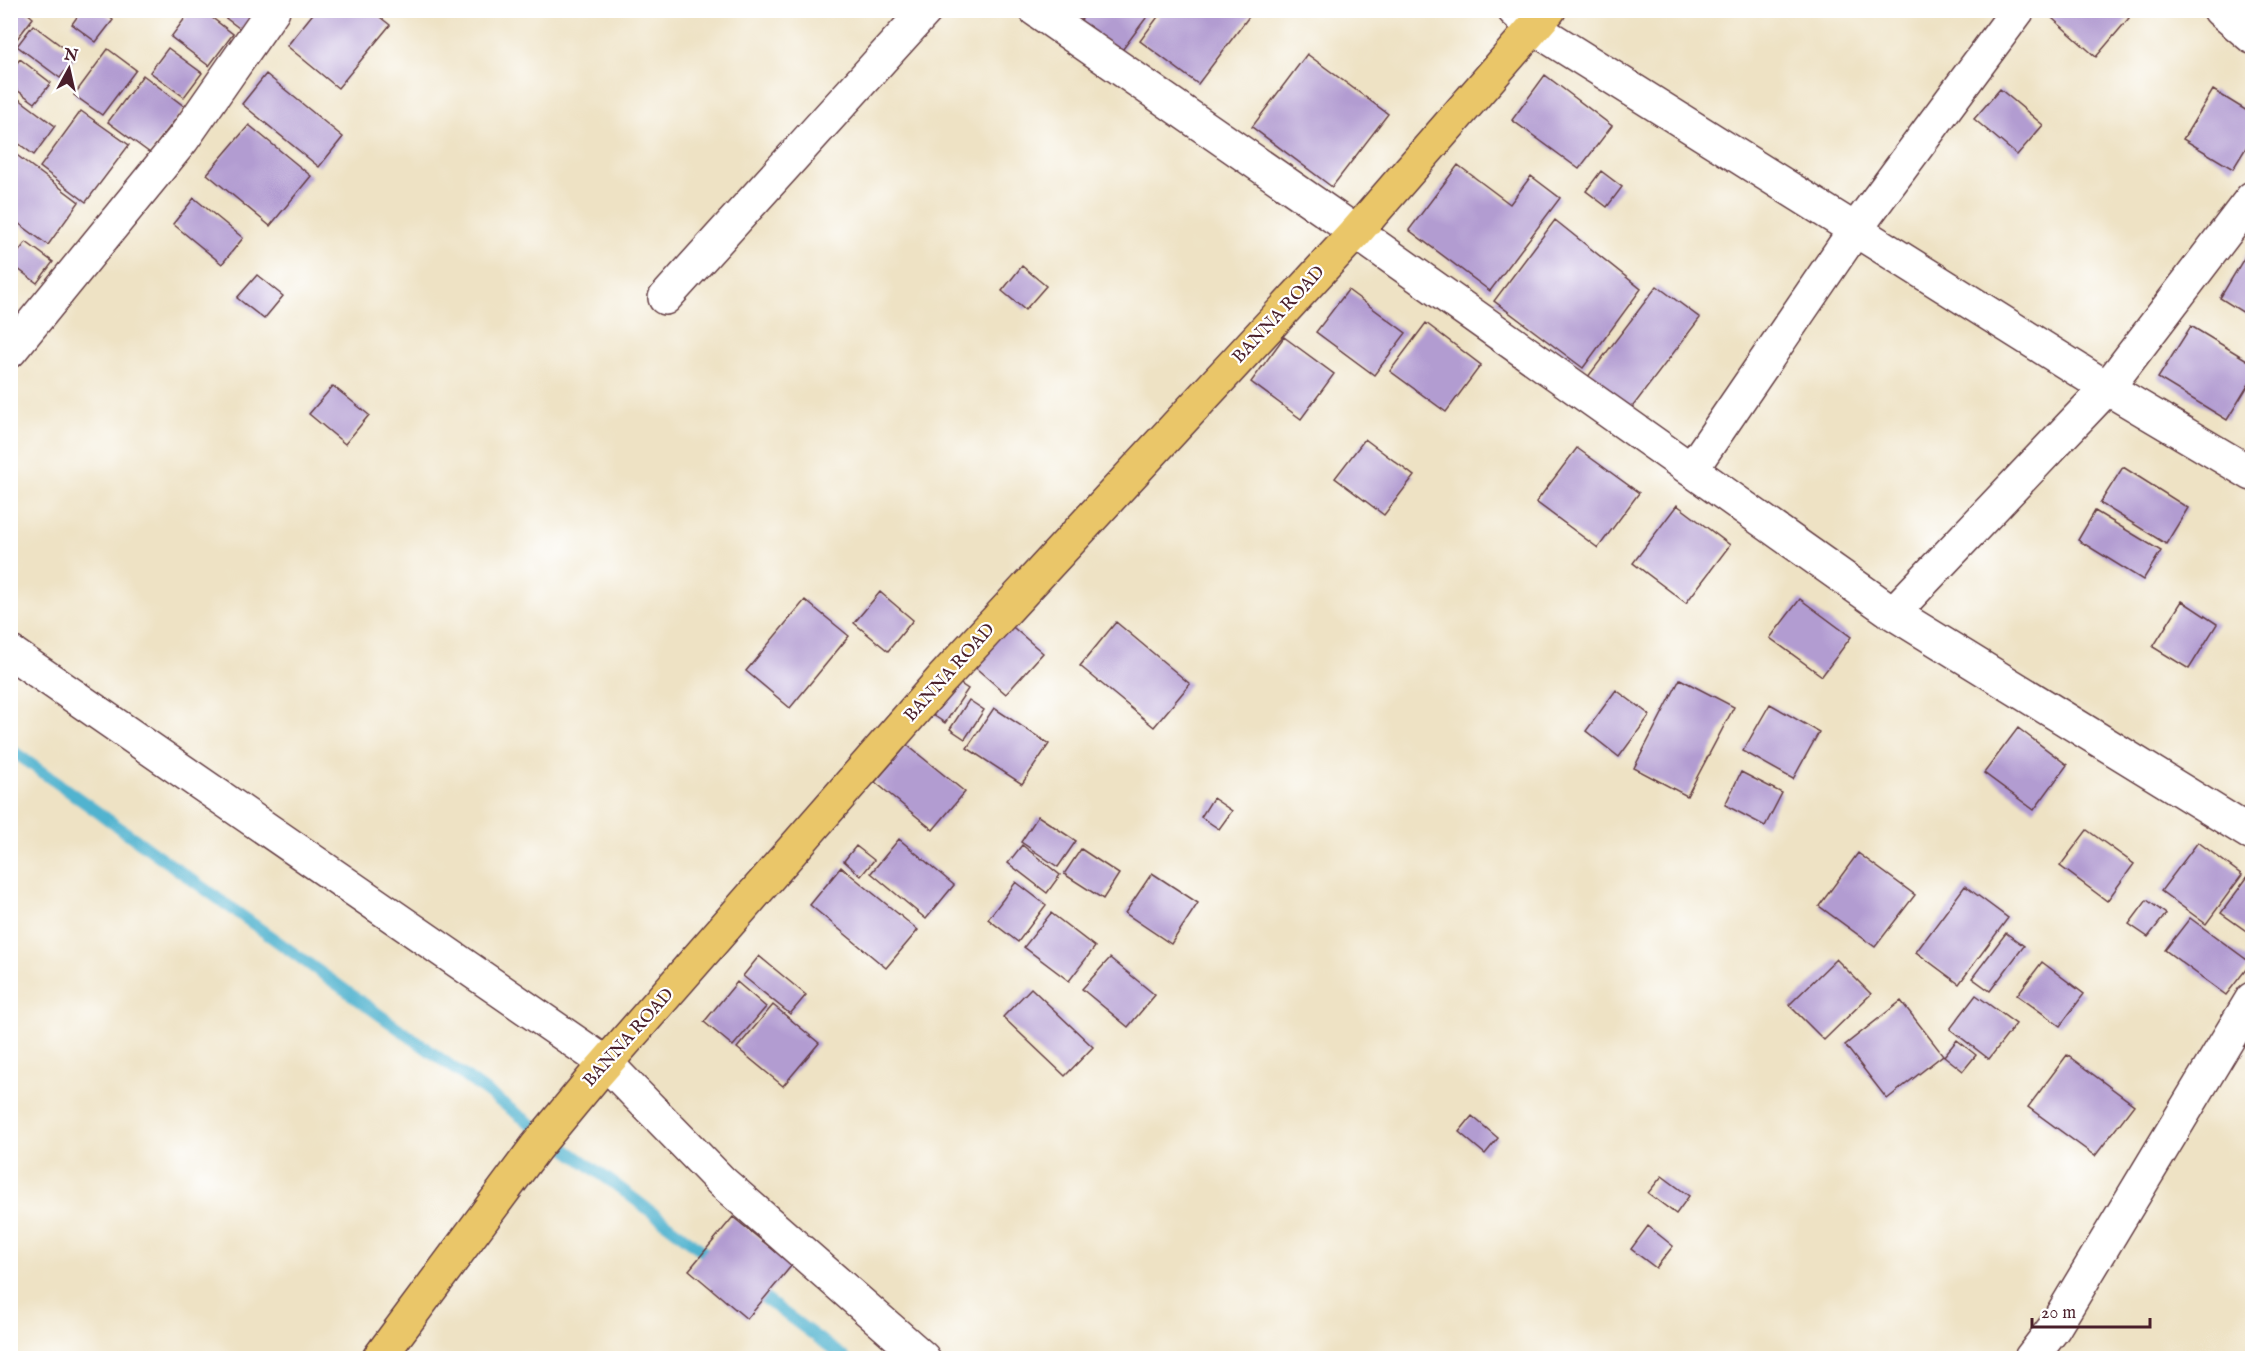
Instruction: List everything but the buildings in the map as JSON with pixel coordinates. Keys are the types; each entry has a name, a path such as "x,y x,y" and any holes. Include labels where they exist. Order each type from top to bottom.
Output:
{"main road":[{"name":"BANNA ROAD","path":"379,1359 536,1148 600,1071 942,679 1356,232 1532,16"}],"street":[{"path":"10,351 183,139 273,10"},
{"path":"665,298 926,10"},
{"path":"1036,10 1356,232 1893,613 2253,834"},
{"path":"1691,470 1855,230 2018,10"},
{"path":"2220,10 2253,37"},
{"path":"1532,16 1855,230 2106,388 2253,474"},
{"path":"1893,613 2106,388 2253,198"},
{"path":"10,652 600,1071 923,1359"},
{"path":"2031,1359 2054,1328 2253,999"}],"waterway":[{"path":"10,749 616,1185 717,1262"},
{"path":"752,1289 845,1358"}]}
